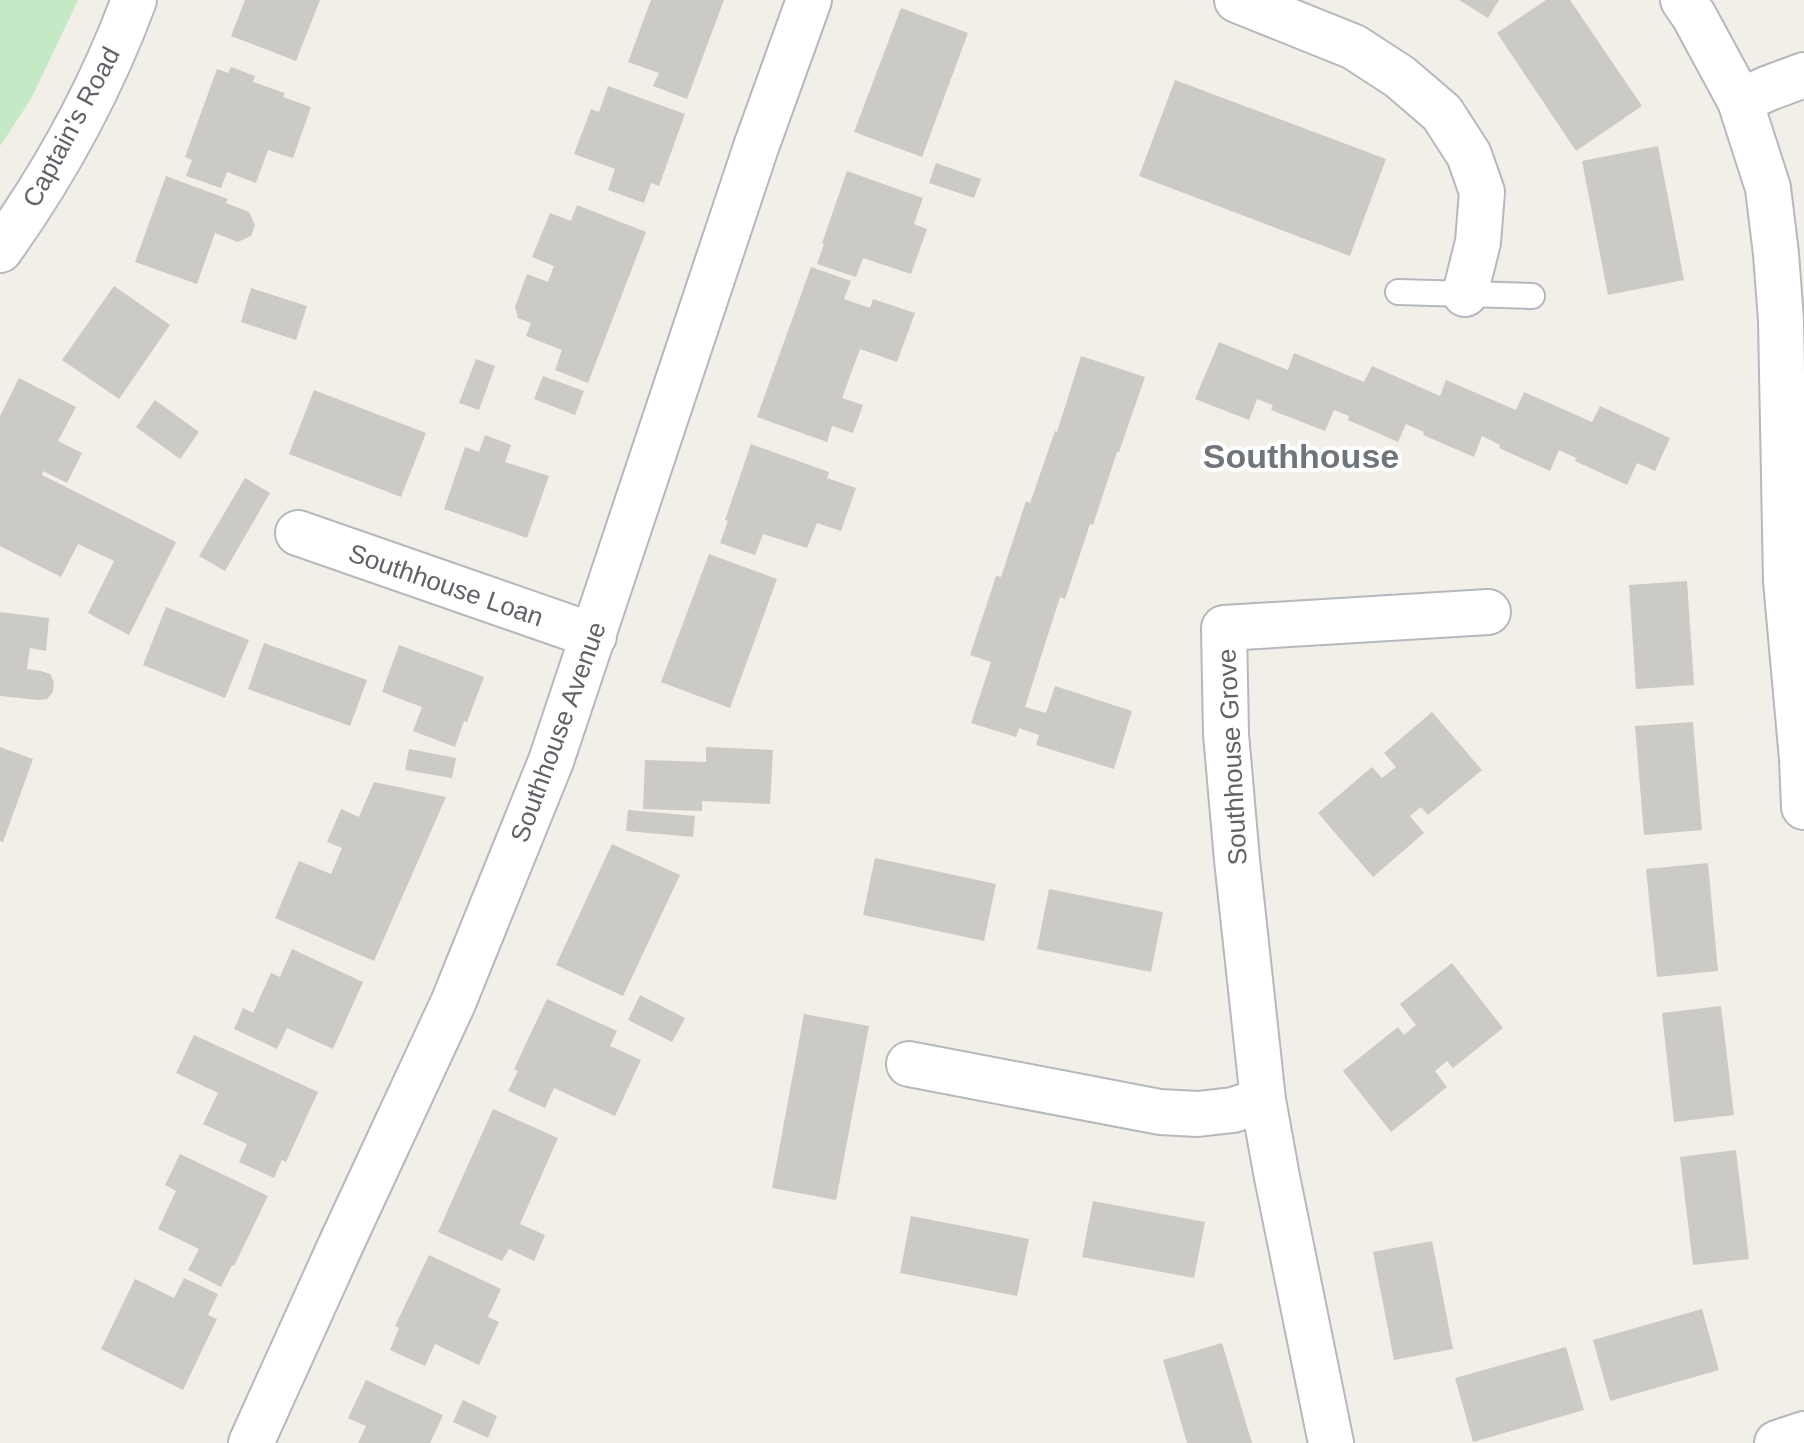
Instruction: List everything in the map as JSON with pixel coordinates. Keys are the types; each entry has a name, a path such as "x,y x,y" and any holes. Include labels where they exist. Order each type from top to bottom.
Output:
{"street":[{"name":"Captain's Road","path":"0,250 58,161 97,89 134,0"},
{"name":"Southhouse Avenue","path":"251,1443 453,1003 551,761 751,162 809,0"},
{"path":"1237,0 1354,47 1400,77 1442,113 1469,155 1482,192 1478,242 1465,294"},
{"path":"1683,0 1740,101 1768,188 1781,320 1786,581 1803,759 1804,807"},
{"path":"1740,101 1804,75"},
{"name":"Southhouse Loan","path":"298,533 594,636"},
{"name":"Southhouse Grove","path":"1331,1443 1263,1100 1226,734 1224,628 1488,612"},
{"path":"909,1064 1160,1112 1198,1114 1233,1110 1263,1100"},
{"path":"1777,1443 1804,1434"}],"lane":[{"path":"1398,292 1532,296"}],"green space":[{"path":"0,0 78,0 31,99 0,146"}],"building":[{"path":"245,0 320,0 296,61 231,36"},
{"path":"651,0 724,0 687,99 653,86 659,73 628,62"},
{"path":"1459,0 1499,0 1488,18"},
{"path":"1546,0 1570,0 1642,106 1576,151 1497,33"},
{"path":"901,8 968,33 922,157 854,132"},
{"path":"231,67 255,76 253,82 285,93 283,97 311,107 293,158 268,150 256,183 227,172 221,188 186,176 192,160 185,157 217,69 228,73"},
{"path":"1175,80 1386,159 1350,256 1139,176"},
{"path":"608,86 685,114 659,186 651,183 644,203 608,190 615,169 574,154 591,109 599,112"},
{"path":"1658,146 1684,280 1608,295 1582,161"},
{"path":"936,163 981,179 974,198 929,183"},
{"path":"847,171 923,198 914,224 927,229 911,274 863,258 856,277 817,264"},
{"path":"166,176 228,199 226,203 249,212 255,225 251,236 238,242 215,233 197,284 135,262"},
{"path":"577,205 646,232 588,383 555,370 562,350 526,336 531,323 518,318 515,307 527,274 548,282 554,266 532,257 550,213 571,221"},
{"path":"811,267 851,281 844,299 870,308 873,299 915,313 897,362 860,349 842,398 863,405 853,433 832,426 827,442 757,417"},
{"path":"114,286 170,325 119,399 62,360"},
{"path":"251,288 307,306 296,340 241,322"},
{"path":"1219,342 1288,370 1294,353 1364,382 1372,366 1440,396 1446,380 1516,410 1524,392 1592,422 1600,406 1670,438 1655,471 1637,463 1627,485 1575,461 1576,458 1559,450 1550,471 1499,448 1500,445 1482,436 1474,457 1423,435 1424,432 1406,424 1398,442 1348,420 1349,416 1334,410 1325,431 1271,410 1273,405 1257,399 1249,420 1195,399"},
{"path":"1081,356 1145,377 1065,599 1060,597 1025,707 1046,713 1055,686 1132,711 1114,769 1036,745 1039,735 1019,728 1016,737 971,723 991,662 970,655 996,576 1001,577 1026,501 1030,503 1057,432"},
{"path":"476,359 495,366 479,410 459,403"},
{"path":"543,376 584,391 575,415 534,399"},
{"path":"19,378 76,407 58,441 82,453 67,483 43,471 42,475 176,542 129,635 88,613 114,561 78,544 61,577 0,546 0,416"},
{"path":"314,390 426,433 401,497 289,454"},
{"path":"155,400 199,432 180,459 136,427"},
{"path":"485,435 511,445 505,462 549,476 527,538 444,509 465,447 479,452"},
{"path":"751,444 829,472 827,478 856,488 841,531 817,523 807,548 763,534 755,555 720,543"},
{"path":"245,478 270,493 225,571 199,556"},
{"path":"709,554 777,579 730,708 661,682"},
{"path":"1687,581 1694,685 1636,689 1629,585"},
{"path":"166,607 249,640 225,698 143,665"},
{"path":"0,612 49,618 46,651 30,648 27,669 50,674 54,682 53,692 47,699 0,696"},
{"path":"264,643 367,680 350,726 248,689"},
{"path":"399,645 484,677 455,747 413,731 422,707 382,692"},
{"path":"1432,712 1482,770 1428,815 1421,807 1410,816 1424,833 1373,877 1318,813 1372,767 1382,778 1396,767 1384,753"},
{"path":"1693,722 1702,830 1644,835 1635,726"},
{"path":"0,747 33,759 3,842 0,841"},
{"path":"706,747 773,750 770,804 702,801 702,811 643,809 645,760 706,762"},
{"path":"409,749 456,758 452,778 405,770"},
{"path":"374,782 446,797 374,961 275,918 299,861 331,874 342,848 327,842 341,809 359,817"},
{"path":"628,810 695,816 693,837 626,831"},
{"path":"612,844 680,875 623,996 556,965"},
{"path":"875,858 996,884 984,941 863,915"},
{"path":"1708,863 1718,971 1657,977 1646,869"},
{"path":"1049,889 1163,912 1151,972 1037,949"},
{"path":"292,949 363,982 333,1049 287,1028 277,1049 234,1029 243,1008 253,1013 271,973 280,977"},
{"path":"1452,963 1503,1028 1453,1068 1447,1061 1435,1071 1447,1087 1391,1132 1343,1071 1398,1027 1404,1035 1416,1025 1400,1004"},
{"path":"640,995 685,1018 672,1042 628,1020"},
{"path":"547,999 617,1031 610,1046 641,1060 615,1116 554,1088 545,1108 508,1091 518,1071 514,1069"},
{"path":"1721,1006 1734,1115 1674,1122 1662,1013"},
{"path":"804,1014 869,1026 836,1200 772,1188"},
{"path":"194,1035 318,1092 286,1162 282,1160 274,1178 239,1162 247,1144 203,1124 218,1093 176,1073"},
{"path":"493,1109 558,1138 520,1224 545,1235 534,1261 509,1249 502,1261 438,1232"},
{"path":"1736,1150 1749,1259 1693,1265 1680,1157"},
{"path":"180,1154 268,1196 221,1287 188,1270 199,1249 158,1229 176,1191 165,1185"},
{"path":"1093,1201 1205,1222 1194,1278 1082,1257"},
{"path":"911,1216 1029,1239 1017,1296 900,1273"},
{"path":"1432,1241 1453,1349 1394,1360 1373,1252"},
{"path":"429,1255 501,1289 488,1317 499,1322 479,1365 435,1344 425,1366 390,1350 399,1328 395,1326"},
{"path":"184,1278 218,1294 208,1315 217,1319 183,1390 101,1349 135,1279 174,1298"},
{"path":"1702,1309 1719,1370 1610,1401 1593,1340"},
{"path":"1222,1343 1252,1443 1187,1443 1163,1360"},
{"path":"1566,1347 1584,1410 1473,1442 1455,1378"},
{"path":"366,1380 443,1415 430,1443 358,1443 366,1426 348,1418"},
{"path":"463,1400 497,1416 488,1438 453,1422"}],"district":[{"name":"Southhouse","path":"1301,456"}]}
